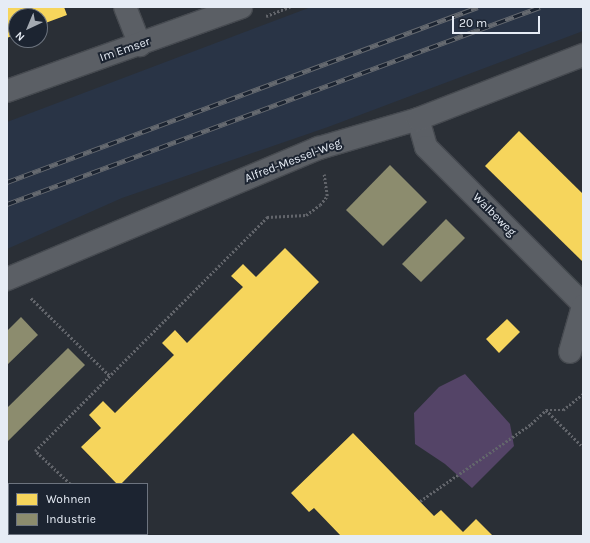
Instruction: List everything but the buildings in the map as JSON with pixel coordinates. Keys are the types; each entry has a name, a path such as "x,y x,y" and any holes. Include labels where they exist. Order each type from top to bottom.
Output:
{"street":[{"path":"125,7 140,45"},
{"name":"Im Emser","path":"7,91 140,45 242,7"},
{"name":"Alfred-Messel-Weg","path":"9,279 319,148 418,119 583,55"},
{"name":"Walbeweg","path":"418,119 426,147 583,305 570,352"}],"path":[{"path":"69,483 35,451 267,218 306,215 328,196"},
{"path":"9,279 109,375"},
{"path":"420,502 531,424 546,410 564,410 583,394"},
{"path":"546,410 583,447"}],"shaded area":[{"path":"311,7 583,7 583,31 328,127 122,198 7,249 7,122"},
{"path":"465,374 510,424 514,446 472,488 445,464 415,444 414,413 439,387"}],"railway":[{"path":"7,182 478,7"},
{"path":"7,204 540,7"}]}
